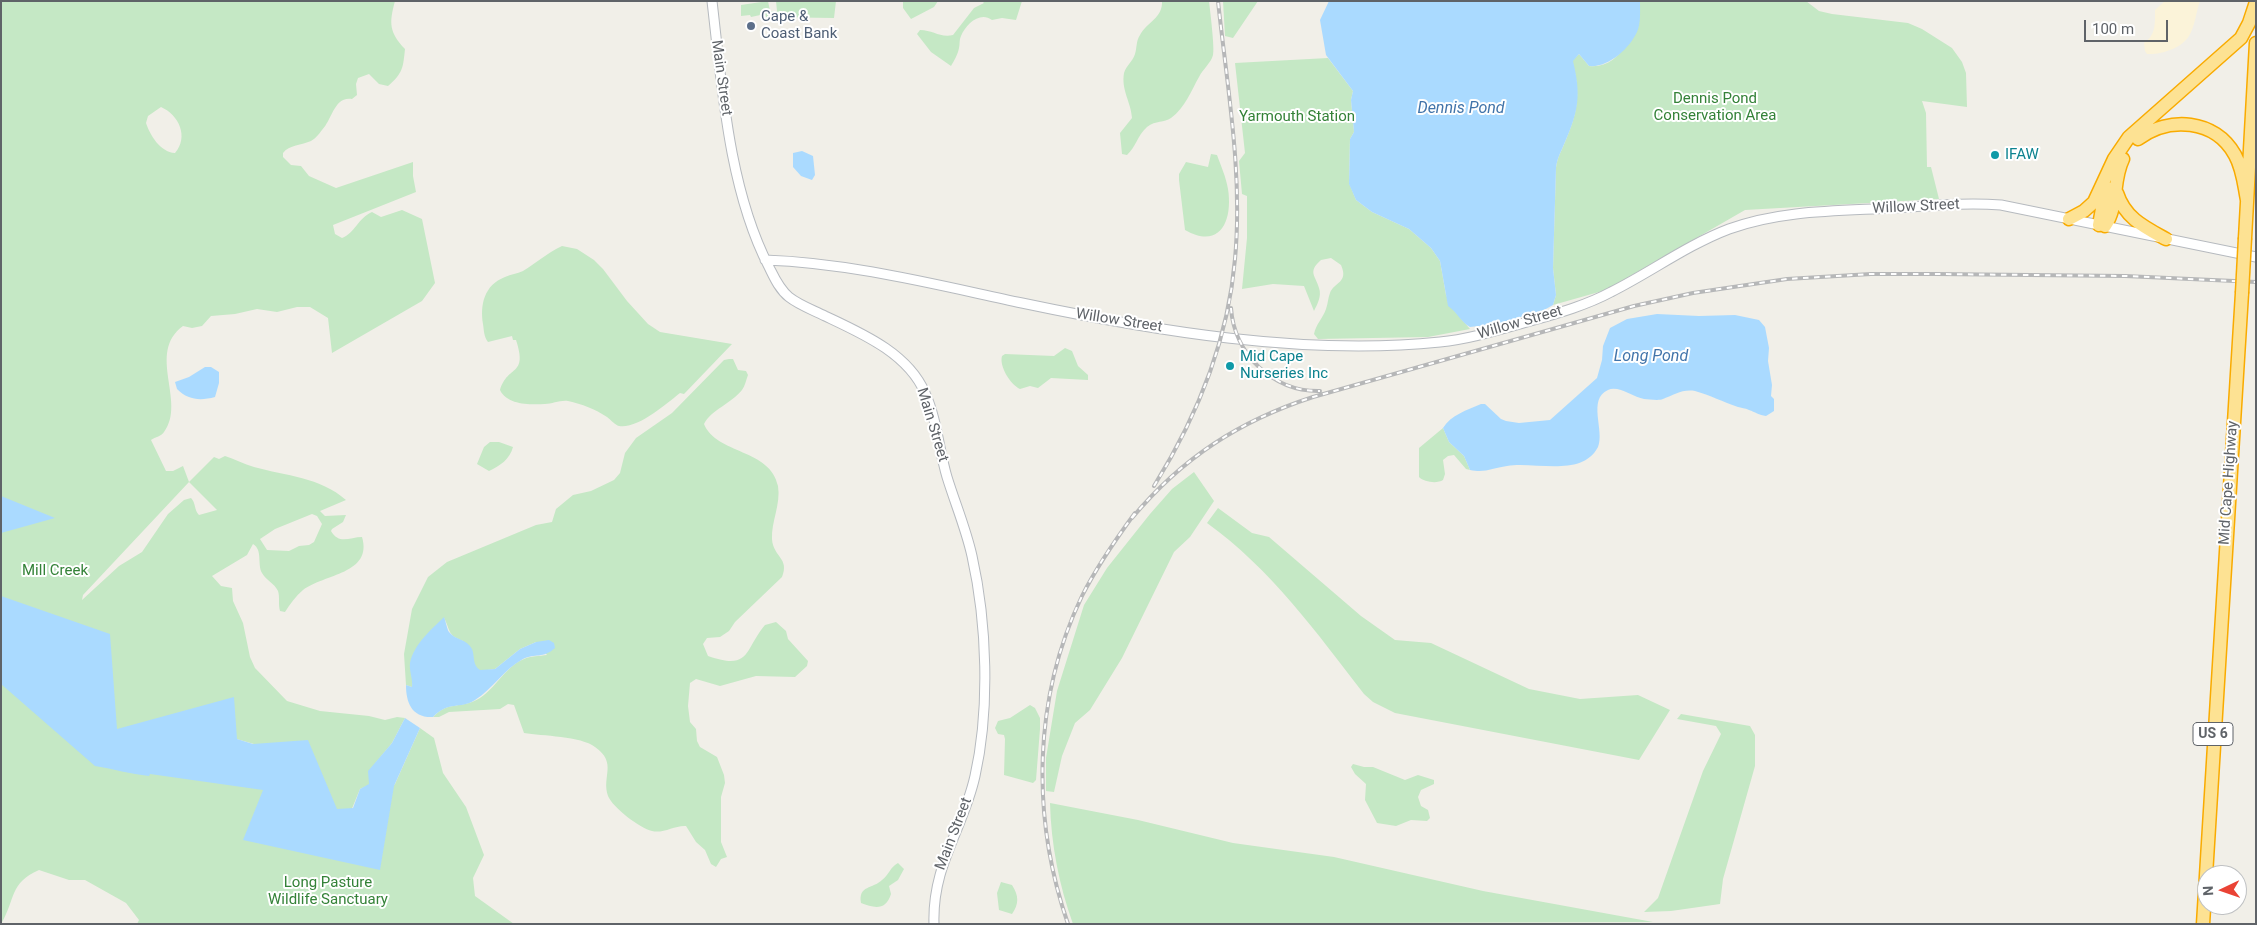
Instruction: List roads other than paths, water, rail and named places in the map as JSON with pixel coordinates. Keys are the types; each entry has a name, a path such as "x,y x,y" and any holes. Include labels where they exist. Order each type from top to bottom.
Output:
{"highway":[{"path":"2069,219 2091,206 2122,146 2130,137 2241,38 2250,23 2256,2"},
{"name":"Mid Cape Highway","path":"2203,924 2256,42"},
{"path":"2102,226 2112,212 2121,162 2137,140 2160,126 2185,123 2211,131 2230,148 2239,165 2247,200"},
{"path":"2102,226 2112,165"},
{"path":"2116,191 2129,216 2139,224 2166,239"}],"main road":[{"name":"Main Street","path":"712,1 722,85 734,154 748,216 765,260 780,287 789,298 873,340 901,361 919,382 927,398 947,476 972,554 983,647 984,697 981,736 973,784 938,878 934,901 934,924"},
{"name":"Willow Street","path":"765,260 809,262 857,269 1101,319 1317,346 1377,345 1454,340 1569,309 1609,294 1710,237 1742,225 1774,217 1809,213 1971,204 2008,206 2256,257"}],"water":[{"name":"Dennis Pond","path":"1329,1 1640,1 1638,29 1629,45 1623,51 1610,61 1596,66 1589,66 1579,54 1573,61 1578,93 1576,111 1556,168 1553,268 1556,295 1553,305 1544,310 1497,324 1470,327 1448,306 1440,261 1431,248 1409,229 1372,212 1356,200 1349,184 1350,139 1354,132 1351,100 1353,91 1326,55 1320,20"},
{"path":"802,151 813,156 815,175 812,180 801,176 793,167 793,153"},
{"name":"Long Pond","path":"1657,314 1735,315 1759,320 1765,327 1769,348 1768,361 1774,411 1764,416 1695,391 1682,392 1656,400 1640,398 1621,390 1612,389 1602,394 1597,408 1600,433 1598,447 1591,457 1581,462 1557,466 1518,465 1476,471 1470,470 1464,456 1449,442 1443,428 1446,423 1460,413 1481,404 1485,404 1501,419 1506,421 1519,423 1550,420 1597,378 1602,360 1603,346 1610,328 1627,319"},
{"path":"205,367 211,367 219,372 219,383 215,397 194,399 177,389 175,382 189,377"},
{"path":"1,496 55,518 1,533"},
{"path":"1,596 110,634 117,729 234,697 237,739 253,744 308,740 337,809 353,808 360,789 369,784 368,771 392,743 405,718 420,728 394,786 380,870 243,840 263,790 150,774 149,776 142,775 95,766 1,684"},
{"path":"444,617 449,632 470,646 476,666 480,670 495,669 520,649 536,642 549,640 554,643 555,648 547,654 527,657 516,663 475,700 444,709 433,717 426,717 415,712 412,708 407,698 406,685 412,687 410,663 415,650"}],"railway":[{"path":"1154,486 1184,433 1197,405 1218,349 1231,289 1235,259 1237,227 1236,162 1218,1"},
{"path":"1132,518 1171,477 1214,444 1236,430 1286,407 1313,397 1634,306 1693,293 1787,279 1871,274 2125,276 2256,282"},
{"path":"1231,308 1234,325 1240,341 1248,355 1259,367 1287,385 1303,390 1320,391"},
{"path":"1068,924 1056,883 1048,842 1043,800 1046,716 1054,675 1066,635 1082,596 1100,563 1135,513"}],"place":[{"name":"Cape & Coast Bank","path":"751,26"},
{"name":"IFAW","path":"1995,155"},
{"name":"Mid Cape Nurseries Inc","path":"1230,366"}],"park label":[{"name":"Dennis Pond Conservation Area","path":"1715,108"},
{"name":"Yarmouth Station","path":"1297,117"},
{"name":"Mill Creek","path":"55,571"},
{"name":"Long Pasture Wildlife Sanctuary","path":"328,892"}]}
